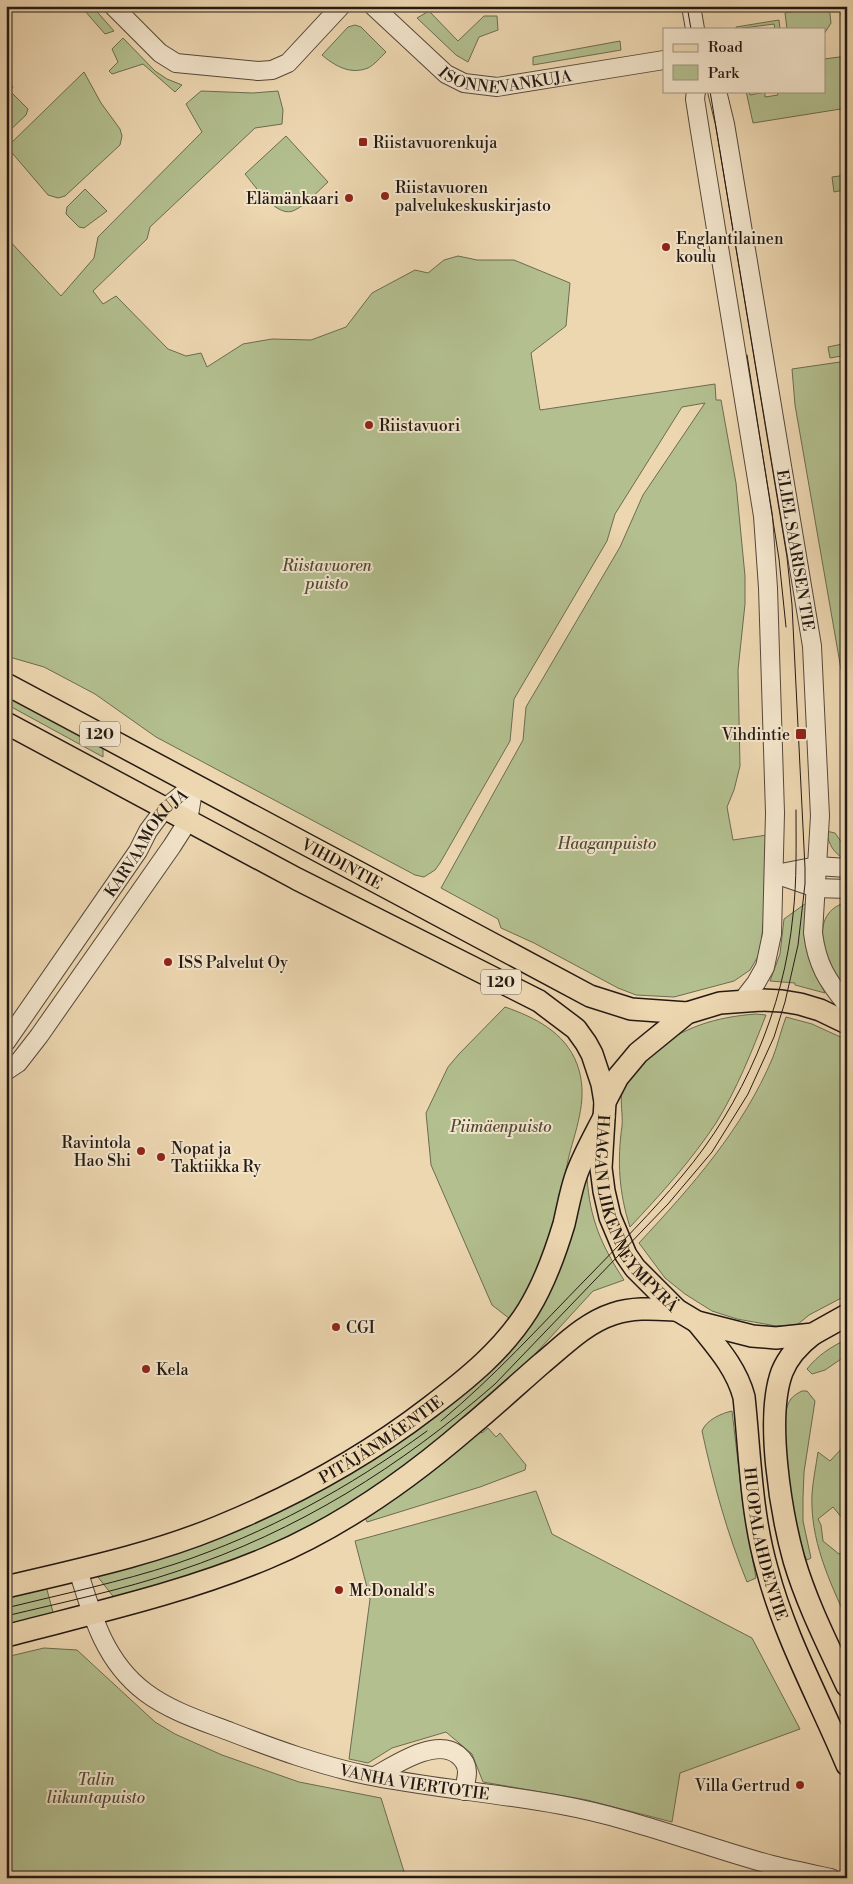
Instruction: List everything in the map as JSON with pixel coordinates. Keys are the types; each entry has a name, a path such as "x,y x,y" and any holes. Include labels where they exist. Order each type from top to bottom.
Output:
{"main road":[{"name":"VIHDINTIE","path":"6,684 590,996 631,1009 687,1013"},
{"name":"120","path":"6,723 297,879 539,1001 576,1029 586,1043 600,1075 604,1110"},
{"name":"HAAGAN LIIKENNEYMPYRÄ","path":"847,1023 820,1010 800,1004 770,1001 742,1001 720,1004 687,1013 650,1041 626,1065 618,1077 604,1110 602,1168 604,1191 610,1217 626,1255 635,1268 677,1310 697,1322 752,1336 776,1338 813,1334 847,1315"},
{"name":"PITÄJÄNMÄENTIE","path":"6,1587 140,1554 216,1528 299,1491 343,1466 405,1426 471,1375 512,1334 539,1290 564,1224 577,1172 604,1110"},
{"path":"6,1636 92,1614 177,1589 268,1558 318,1532 375,1498 428,1462 567,1342 602,1318 614,1313 640,1308 677,1310"},
{"name":"HUOPALAHDENTIE","path":"697,1322 718,1348 739,1380 744,1397 754,1510 766,1568 788,1634 847,1766"},
{"name":"HUOPALAHDENTIE","path":"813,1334 801,1344 782,1372 775,1414 778,1476 794,1560 812,1608 847,1686"}],"street":[{"path":"113,6 160,53 176,63 258,71 272,70 288,62 341,6"},
{"name":"ISONNEVANKUJA","path":"373,6 438,68 455,79 476,86 497,87 663,60"},
{"path":"691,6 695,28"},
{"name":"ELIEL SAARISEN TIE","path":"696,92 695,99 762,516 771,670 775,874 770,948 765,967 756,983 742,1001"},
{"name":"ELIEL SAARISEN TIE","path":"717,92 725,124 797,557 809,618 820,792 814,933 817,955 823,972 847,1005"},
{"name":"KARVAAMOKUJA","path":"6,1042 138,851 148,831 165,808 194,785"},
{"name":"KARVAAMOKUJA","path":"6,1070 18,1063 34,1043 188,821 194,785"},
{"path":"775,874 818,866 847,868"},
{"path":"775,874 816,888 847,889"},
{"name":"VANHA VIERTOTIE","path":"78,1570 92,1614 105,1643 120,1666 137,1685 158,1701 208,1724 322,1764 374,1776 562,1805 594,1812 773,1865 831,1878"},
{"path":"374,1776 426,1751 441,1748 454,1752 463,1758 467,1772 464,1791"}],"green space":[{"path":"85,6 92,6 114,31 105,34 84,10"},
{"path":"829,6 831,23 826,31 826,28 787,28 785,13"},
{"path":"839,6 847,6 847,28 843,23"},
{"path":"429,11 458,41 484,16 497,16 498,30 479,37 468,62 456,55 417,18"},
{"path":"779,20 780,28 775,28 774,24 744,28 736,27"},
{"path":"355,25 361,27 386,52 368,68 349,70 332,63 322,55 348,27"},
{"path":"123,38 155,71 167,79 182,85 175,92 143,64 112,74 109,71 118,62 112,49"},
{"path":"620,41 621,50 533,65 533,57"},
{"path":"847,56 847,108 753,123 746,92 749,92 750,95 765,92 765,97 778,95 777,92 826,92 826,59"},
{"path":"84,72 101,103 120,129 122,136 120,145 65,196 58,198 48,195 7,147"},
{"path":"6,81 13,87 10,91 28,109 26,115 6,134"},
{"name":"Riistavuoren puisto","path":"201,91 253,93 278,91 283,110 282,124 255,128 150,227 147,239 93,291 103,304 116,296 168,349 186,356 201,353 207,367 243,344 272,339 311,340 346,327 372,293 415,270 428,273 444,260 458,256 477,260 514,260 570,283 566,326 531,353 540,410 715,384 716,400 721,400 736,483 745,576 745,604 738,670 740,766 734,790 727,807 733,840 767,835 766,898 760,953 750,970 734,981 674,997 636,995 618,988 534,943 501,928 498,919 441,888 523,740 526,707 620,547 643,495 705,403 682,407 615,514 607,541 514,699 510,741 440,863 435,870 424,877 415,875 156,737 95,694 44,667 6,656 6,237 61,296 94,258 98,237 202,132 186,104"},
{"path":"286,136 328,182 304,204 288,212 274,206 267,200 245,174"},
{"path":"847,175 847,208 844,190 834,192 832,177"},
{"path":"85,189 107,211 84,228 79,227 66,214 67,207"},
{"path":"847,343 847,355 830,358 828,347"},
{"path":"847,361 847,724 842,675 795,405 792,369"},
{"path":"6,694 103,747 103,757 6,704"},
{"path":"826,831 835,833 847,850 847,860 838,855 832,848"},
{"path":"809,901 811,958 814,971 825,993 795,985 795,983 770,981 780,954 784,919"},
{"path":"847,902 847,997 826,964 823,926 828,914 833,909"},
{"name":"Piimäenpuisto","path":"505,1007 547,1027 565,1043 577,1064 582,1088 578,1122 552,1234 534,1278 510,1319 492,1305 431,1165 426,1113 448,1067"},
{"path":"756,1014 766,1015 750,1056 724,1110 686,1164 630,1227 623,1202 619,1164 622,1122 621,1095 624,1085 643,1061 675,1036 713,1021"},
{"path":"786,1017 812,1024 847,1040 847,1295 809,1315 797,1325 776,1326 737,1319 712,1311 685,1294 665,1278 639,1243 696,1179 747,1109 773,1057"},
{"path":"585,1177 587,1178 591,1206 598,1231 609,1255 624,1280 593,1291 525,1365 450,1435 360,1499 302,1531 219,1567 115,1598 112,1595 98,1577 98,1573 305,1494 536,1315 551,1290 558,1272"},
{"path":"847,1339 847,1355 825,1370 812,1374 807,1369 825,1352"},
{"path":"802,1391 807,1391 815,1401 804,1472 803,1521 811,1558 807,1560 798,1532 785,1438 785,1419 789,1401"},
{"path":"732,1411 744,1513 756,1578 747,1582 721,1507 702,1431 711,1420"},
{"path":"488,1428 496,1437 500,1433 526,1465 525,1470 480,1487 367,1522 365,1517 412,1487 480,1432 482,1433"},
{"path":"847,1443 847,1524 833,1507 818,1519 821,1525 823,1541 839,1554 847,1552 847,1620 827,1575 817,1544 812,1511 812,1494 818,1452 830,1461"},
{"path":"536,1491 552,1534 752,1638 800,1729 680,1773 672,1822 587,1800 483,1782 472,1754 446,1732 392,1748 368,1763 349,1759 370,1599 355,1541"},
{"path":"46,1586 54,1616 6,1629 6,1595"},
{"name":"Talin liikuntapuisto","path":"44,1648 77,1650 155,1722 175,1734 222,1755 299,1782 381,1798 406,1878 6,1878 6,1657"}],"tram line":[{"path":"687,6 691,28"},
{"path":"6,1616 136,1584 222,1555 265,1537 346,1494 422,1443 495,1384 668,1204 712,1152 748,1094 774,1037 785,1002 798,945 805,868 792,605 787,557 710,92"},
{"path":"747,355 779,559 786,627"},
{"path":"441,1421 516,1351 647,1215 682,1176 724,1118 742,1087 757,1054 770,1020 780,985 793,915 796,810"},
{"path":"6,1608 91,1588 175,1564 209,1552 275,1523 337,1490 398,1452 427,1431"}],"place":[{"name":"Riistavuorenkuja","path":"363,142"},
{"name":"Riistavuoren palvelukeskuskirjasto","path":"385,196"},
{"name":"Elämänkaari","path":"349,198"},
{"name":"Englantilainen koulu","path":"666,247"},
{"name":"Riistavuori","path":"369,425"},
{"name":"Vihdintie","path":"801,734"},
{"name":"ISS Palvelut Oy","path":"168,962"},
{"name":"Ravintola Hao Shi","path":"141,1151"},
{"name":"Nopat ja Taktiikka Ry","path":"161,1157"},
{"name":"CGI","path":"336,1327"},
{"name":"Kela","path":"146,1369"},
{"name":"McDonald's","path":"339,1590"},
{"name":"Villa Gertrud","path":"800,1785"}],"park label":[{"name":"Haaganpuisto","path":"607,843"}]}
